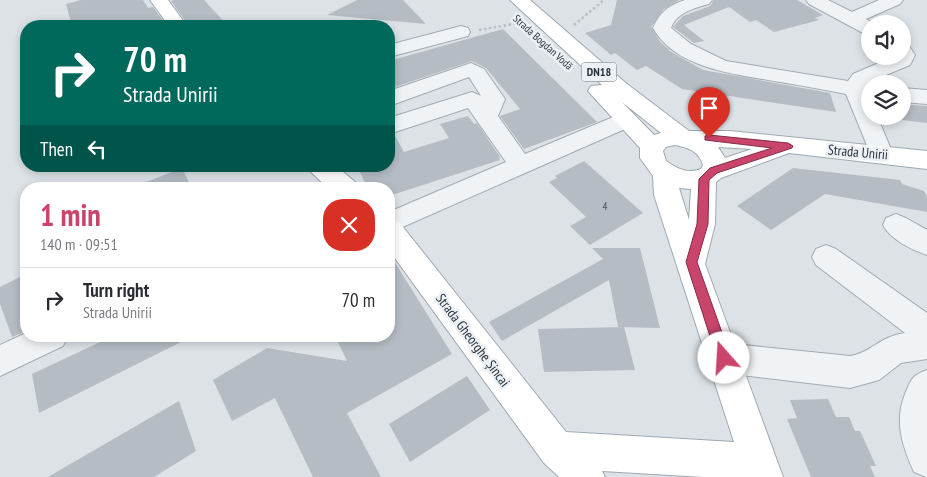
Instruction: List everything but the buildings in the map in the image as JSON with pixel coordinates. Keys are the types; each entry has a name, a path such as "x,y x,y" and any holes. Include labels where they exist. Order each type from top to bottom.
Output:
{"main road":[{"path":"160,0 174,20"},
{"name":"Strada Bogdan Vodă","path":"498,0 520,22 604,96 652,147"},
{"name":"Strada Bogdan Vodă","path":"519,0 619,89 685,138"},
{"path":"652,147 664,138 685,138"},
{"name":"Strada Unirii","path":"685,138 730,139 927,160"},
{"name":"DN18","path":"685,138 696,142 710,152 715,165 709,175 702,224 692,262"},
{"name":"Strada Unirii","path":"709,175 788,146"},
{"name":"DN18","path":"652,147 650,153 651,160 664,174 667,195 692,262 762,469"},
{"path":"327,172 338,182"},
{"path":"664,174 685,181 709,175"},
{"name":"Strada Gheorghe Șincai","path":"395,238 557,450 586,477"},
{"path":"557,450 762,469"}],"street":[{"path":"703,0 673,12 664,20 662,28 666,35 704,59 722,66 861,90"},
{"path":"815,0 861,24"},
{"path":"851,19 894,0"},
{"path":"395,49 461,32"},
{"path":"867,75 891,65"},
{"path":"395,97 471,70 476,73 494,99 487,117"},
{"path":"452,76 487,117 520,166"},
{"path":"911,95 927,97"},
{"path":"395,124 472,98"},
{"path":"395,220 626,120"},
{"path":"872,125 881,154"},
{"path":"896,224 927,244"},
{"path":"826,257 927,331"},
{"path":"0,361 40,342"},
{"path":"724,358 850,372 867,369 894,349 927,344"},
{"path":"927,386 921,395 914,422 927,459"}],"path":[{"path":"561,37 604,0"},
{"path":"461,32 520,22"}],"route":[{"path":"709,138 788,146 714,171 704,179 702,224 692,262 724,358"}]}
